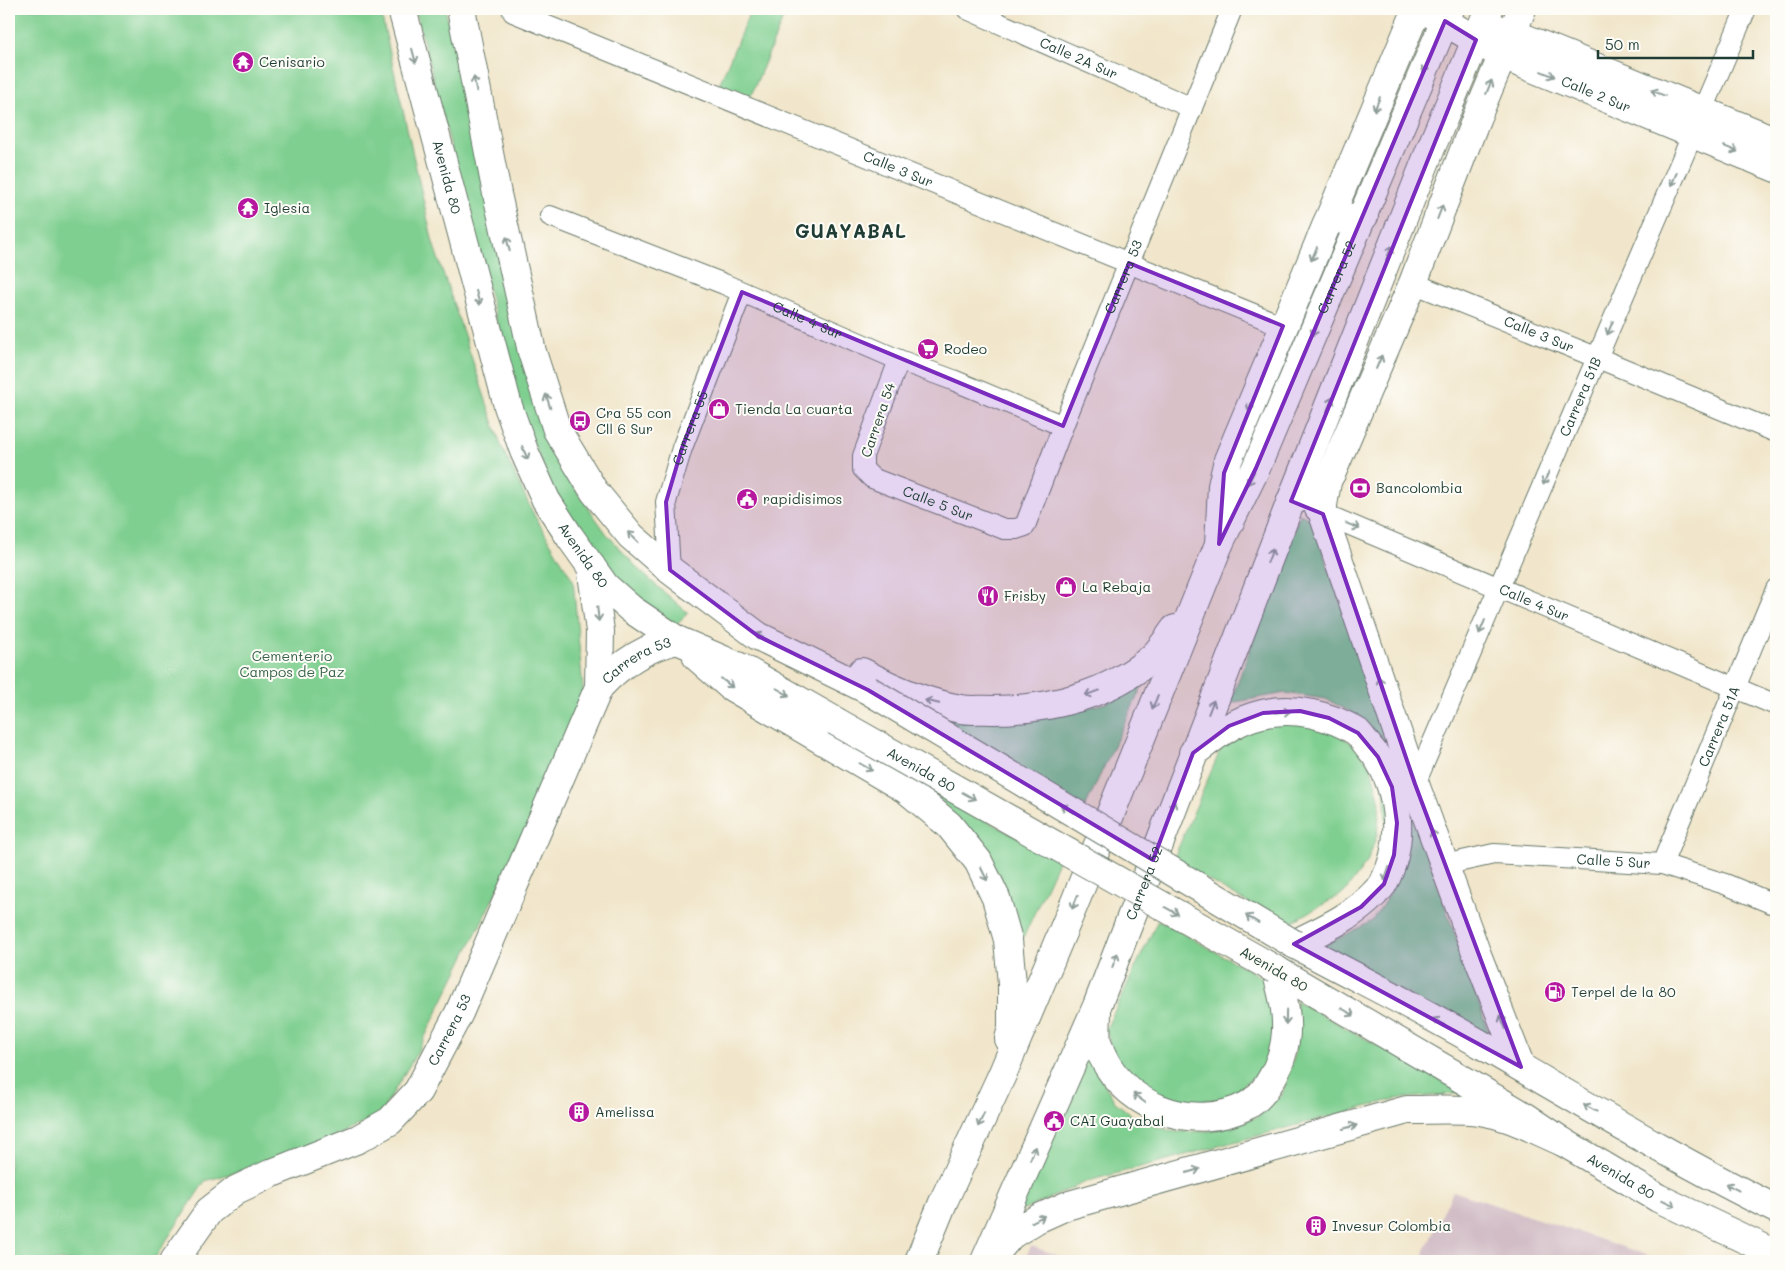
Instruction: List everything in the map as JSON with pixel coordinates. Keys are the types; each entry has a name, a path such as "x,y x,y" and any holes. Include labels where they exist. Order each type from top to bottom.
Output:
{"main road":[{"name":"Avenida 80","path":"402,9 508,406 524,451 546,500 605,586 630,608 677,640 740,667 1276,970 1502,1103 1563,1142 1658,1198 1776,1254"},
{"path":"460,9 497,194 528,334 557,430 594,491 630,536 695,590 758,636 868,690 1294,944 1521,1068 1562,1093 1736,1189 1776,1208"},
{"name":"Carrera 52","path":"1219,544 1222,486 1228,460 1417,9"},
{"name":"Carrera 52","path":"919,1261 944,1200 1002,1075 1075,902 1219,544 1256,468 1364,216 1439,12"},
{"name":"Calle 2 Sur","path":"1439,12 1512,32 1698,123 1776,168"},
{"name":"Carrera 52","path":"984,1261 1097,1006 1193,753 1292,501 1431,148 1483,24"},
{"path":"1512,32 1476,119 1413,283 1327,482 1323,514 1415,784 1476,952 1521,1068"},
{"name":"Calle 2 Sur","path":"1698,123 1776,141"},
{"path":"1328,221 1364,216"},
{"path":"1292,501 1310,495 1327,482"},
{"name":"Carrera 53","path":"174,1261 209,1211 236,1190 272,1173 358,1139 390,1121 418,1091 459,1013 599,687 600,630 591,566"},
{"path":"695,590 768,619 894,689 925,701 962,709 1018,710 1068,701 1102,689 1130,674 1155,655 1193,606"},
{"name":"Carrera 53","path":"599,687 622,666 639,654 658,644 677,640"},
{"path":"677,640 730,686 907,790 950,826 978,861 996,898 1008,940 1012,984 1012,1028 1002,1075"},
{"path":"1193,753 1229,726 1263,713 1300,711 1329,718 1358,733 1378,757 1392,787 1397,823 1394,855 1384,884 1361,907 1330,926 1294,944"},
{"path":"1097,1006 1097,1043 1105,1063 1118,1080 1130,1091 1142,1101 1168,1113 1200,1118 1224,1115 1249,1104 1268,1085 1278,1065 1285,1040 1286,1010 1276,970"},
{"path":"989,1261 1011,1235 1066,1206 1407,1110 1443,1109 1482,1112 1510,1120 1563,1142"}],"street":[{"name":"Calle 2A Sur","path":"967,9 1192,108"},
{"name":"Carrera 53","path":"1004,530 1026,526 1063,426 1232,9"},
{"name":"Carrera 51B","path":"1415,784 1746,9"},
{"name":"Calle 3 Sur","path":"513,12 1283,326"},
{"name":"Calle 4 Sur","path":"550,216 742,292 898,360 1063,426"},
{"name":"Calle 3 Sur","path":"1413,283 1776,432"},
{"name":"Carrera 55","path":"670,570 666,502 682,448 742,292"},
{"name":"Carrera 54","path":"872,478 864,469 863,456 898,360"},
{"name":"Calle 5 Sur","path":"872,478 1004,530"},
{"name":"Calle 4 Sur","path":"1292,501 1735,686 1776,705"},
{"name":"Carrera 51A","path":"1662,864 1776,589"},
{"name":"Calle 5 Sur","path":"1444,865 1494,854 1662,864 1725,884 1776,905"}],"highlighted area":[{"path":"1445,21 1476,40 1291,501 1323,514 1415,784 1521,1067 1294,944 1361,907 1384,884 1394,855 1397,823 1392,787 1378,757 1358,733 1329,718 1300,711 1263,713 1229,726 1193,753 1153,860 868,690 758,636 670,570 666,502 682,448 742,292 1063,426 1129,263 1283,326 1224,473 1219,544 1256,468"}],"shaded area":[{"path":"1453,1191 1665,1261 1420,1261"},
{"path":"1031,1246 1073,1261 1024,1261"}],"green space":[{"name":"Cementerio Campos de Paz","path":"9,9 380,9 433,243 502,448 534,515 573,580 584,700 570,742 418,1051 379,1116 290,1157 205,1181 153,1261 9,1261"},
{"path":"415,9 445,9 523,353 553,442 571,483 606,533 641,572 688,613 675,625 604,569 559,505 519,407"},
{"path":"751,9 787,9 750,98 719,85"},
{"path":"1300,514 1312,520 1492,1042 1322,947 1372,921 1391,892 1381,742 1364,719 1326,699 1285,693 1230,703"},
{"path":"1143,684 1085,807 917,711 1063,714 1106,703"},
{"path":"1291,719 1330,729 1354,745 1371,767 1380,803 1377,835 1367,862 1344,893 1286,925 1173,860 1226,737"},
{"path":"932,792 1059,859 1023,938 1003,882 981,845"},
{"path":"1158,920 1272,983 1275,1046 1256,1076 1226,1099 1190,1101 1157,1096 1130,1080 1113,1055 1106,1029"},
{"path":"1296,1001 1465,1093 1395,1099 1088,1181 1008,1217 1087,1054 1115,1102 1141,1122 1175,1132 1211,1131 1258,1117 1282,1095 1295,1055"}],"place":[{"name":"Cenisario","path":"243,62"},
{"name":"Iglesia","path":"248,208"},
{"name":"Rodeo","path":"928,349"},
{"name":"Tienda La cuarta","path":"719,409"},
{"name":"Cra 55 con Cll 6 Sur","path":"580,421"},
{"name":"Bancolombia","path":"1360,488"},
{"name":"rapidisimos","path":"747,499"},
{"name":"La Rebaja","path":"1066,587"},
{"name":"Frisby","path":"988,596"},
{"name":"Terpel de la 80","path":"1555,992"},
{"name":"Amelissa","path":"579,1112"},
{"name":"CAI Guayabal","path":"1054,1121"},
{"name":"Invesur Colombia","path":"1316,1226"}],"district":[{"name":"GUAYABAL","path":"851,231"}]}
